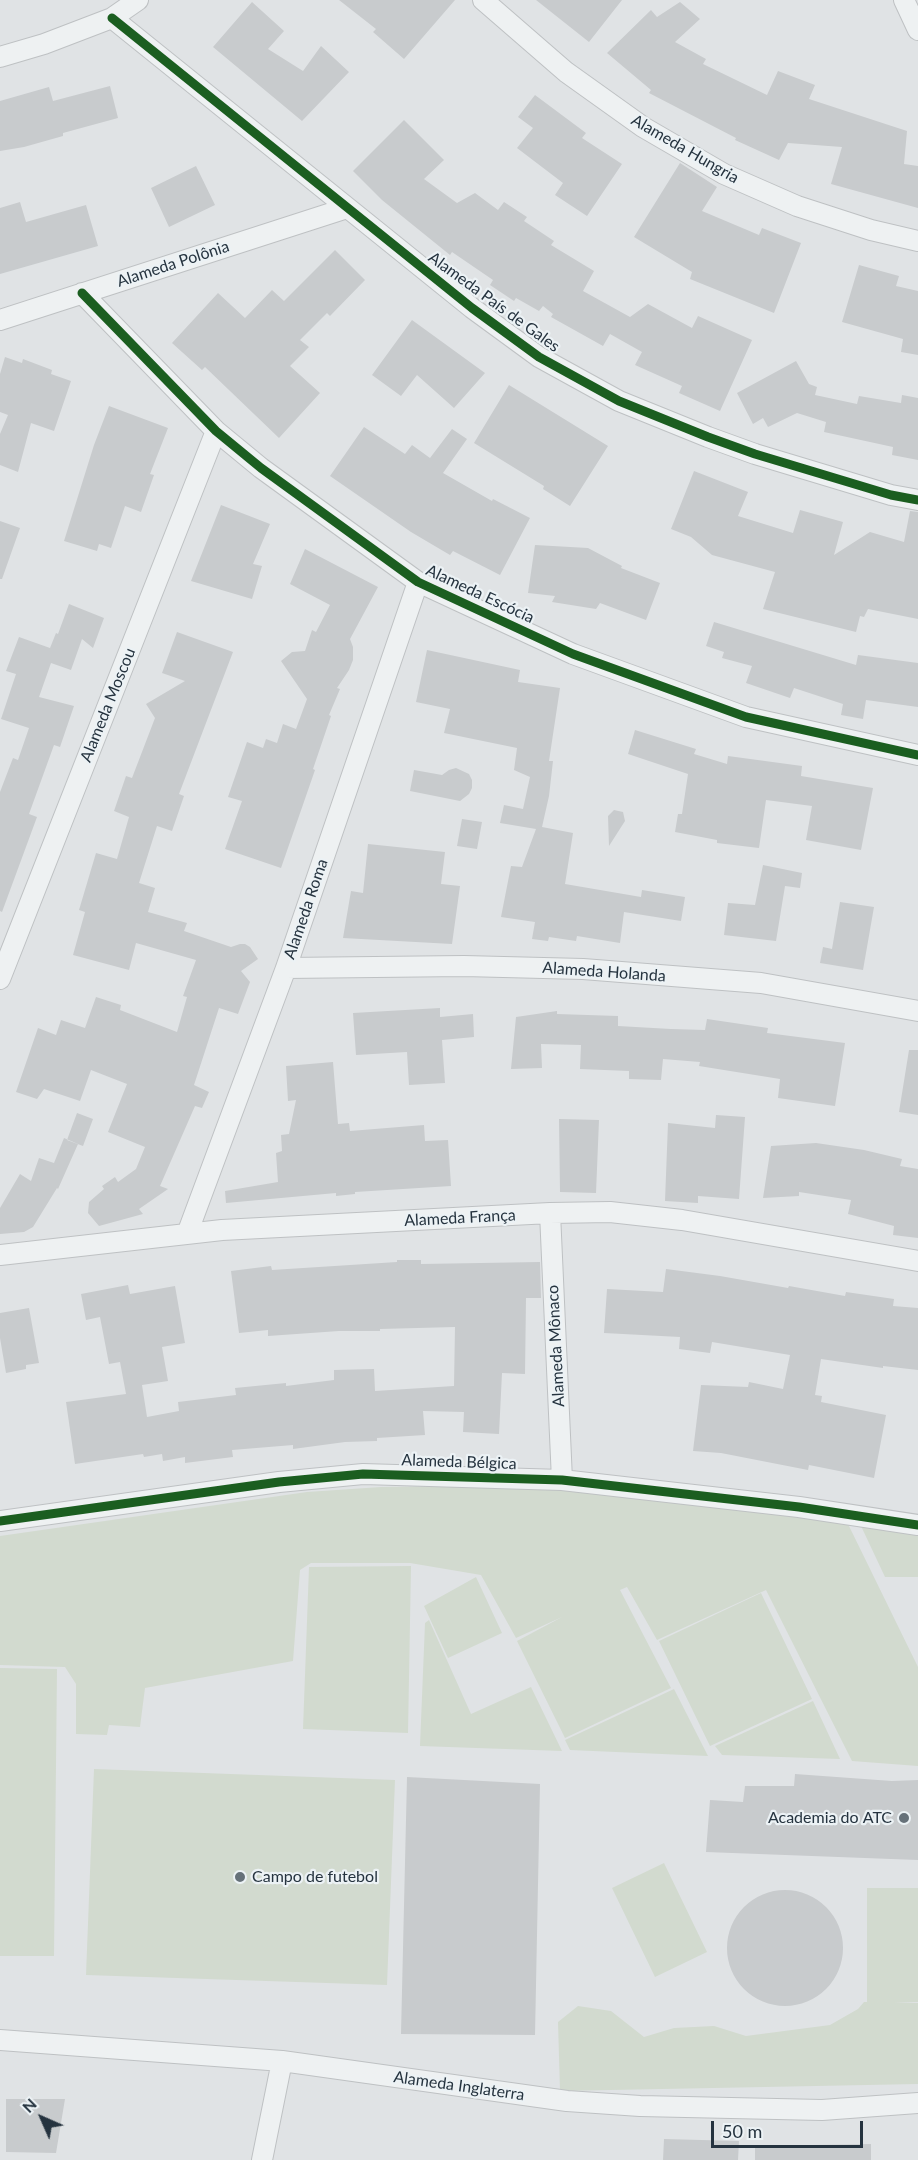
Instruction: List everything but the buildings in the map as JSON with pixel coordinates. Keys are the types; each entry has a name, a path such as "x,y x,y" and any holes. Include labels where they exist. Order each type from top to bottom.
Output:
{"street":[{"path":"0,57 44,44 112,18 138,0"},
{"name":"Alameda Hungria","path":"483,0 566,72 643,127 724,174 797,206 871,230 918,241"},
{"path":"904,0 918,30"},
{"name":"Alameda País de Gales","path":"112,18 472,308 539,357 619,401 755,454 891,495 918,500"},
{"name":"Alameda Polônia","path":"0,320 347,208"},
{"name":"Alameda Escócia","path":"82,293 216,431 261,468 418,582 573,654 746,717 918,755"},
{"name":"Alameda Moscou","path":"0,979 216,431"},
{"name":"Alameda Roma","path":"187,1234 286,968 418,582"},
{"name":"Alameda Holanda","path":"286,968 464,966 583,969 761,983 918,1011"},
{"name":"Alameda França","path":"0,1255 222,1230 610,1212 682,1220 918,1261"},
{"name":"Alameda Mônaco","path":"550,1213 562,1480"},
{"name":"Alameda Bélgica","path":"0,1521 279,1482 363,1474 562,1480 799,1507 918,1526"},
{"name":"Alameda Inglaterra","path":"0,2040 282,2061 567,2101 640,2106 822,2110 918,2103"},
{"path":"262,2160 282,2061"}],"shaded area":[{"path":"504,1485 612,1490 848,1524 918,1667 918,1766 852,1761 766,1590 657,1640 627,1587 620,1590 671,1688 565,1738 517,1641 562,1617 516,1638 481,1575 410,1563 311,1563 300,1570 293,1661 145,1688 140,1727 109,1725 107,1735 76,1734 76,1684 65,1667 0,1665 0,1536 307,1492 381,1487"},
{"path":"861,1526 918,1533 918,1577 885,1577"},
{"path":"411,1566 408,1733 303,1729 309,1567"},
{"path":"476,1577 502,1633 448,1658 424,1606"},
{"path":"761,1593 812,1699 710,1746 659,1641"},
{"path":"429,1620 471,1714 531,1687 562,1751 420,1746 425,1623"},
{"path":"0,1668 57,1669 54,1956 0,1956"},
{"path":"674,1689 708,1756 570,1750 565,1740"},
{"path":"813,1701 840,1759 722,1755 715,1746"},
{"name":"Campo de futebol","path":"94,1769 395,1780 387,1985 86,1975"},
{"path":"664,1863 707,1952 655,1977 612,1888"},
{"path":"867,1888 918,1888 918,2002 894,2002 918,2003 918,2084 560,2091 558,2022 578,2006 611,2011 644,2037 674,2028 714,2026 746,2036 830,2025 858,2009 864,2002 867,2002"}],"cycle path":[{"path":"112,18 472,308 539,357 619,401 708,437 755,454 891,495 918,500"},
{"path":"82,293 216,431 261,468 418,582 573,654 746,717 918,755"},
{"path":"0,1521 279,1482 363,1474 562,1480 799,1507 918,1525"}],"place":[{"name":"Academia do ATC","path":"904,1818"},
{"name":"Campo de futebol","path":"240,1877"}]}
